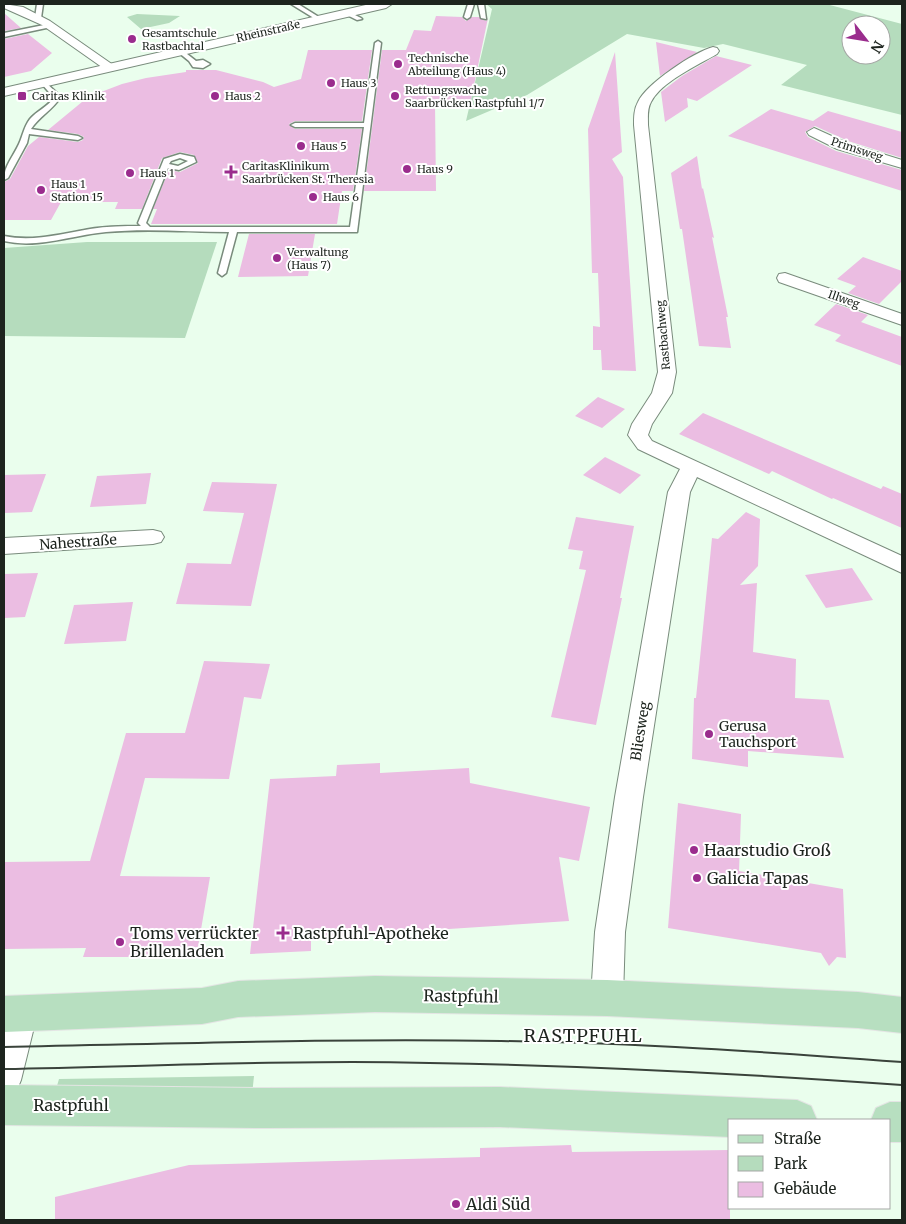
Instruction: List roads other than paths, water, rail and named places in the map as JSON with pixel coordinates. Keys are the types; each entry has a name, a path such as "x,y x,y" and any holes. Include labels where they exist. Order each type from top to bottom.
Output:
{"main road":[{"name":"Rastpfuhl","path":"12,1015 202,1006 238,999 375,994 607,998 858,1010 902,1015"},
{"name":"Rastpfuhl","path":"4,1104 283,1108 500,1107 774,1119"}],"street":[{"name":"Rheinstraße","path":"4,92 386,4"},
{"path":"4,5 24,11 38,18 110,67"},
{"name":"Rastbachweg","path":"703,53 650,93 644,102 641,125 667,372 662,393 642,424 638,434 645,445 902,565"},
{"name":"Primsweg","path":"814,132 842,146 902,164"},
{"name":"Illweg","path":"785,278 902,320"},
{"name":"Bliesweg","path":"607,998 610,932 629,797 679,492 692,467"},
{"name":"Nahestraße","path":"4,546 153,537"},
{"path":"4,1080 12,1015"}],"lane":[{"path":"38,18 40,4"},
{"path":"294,4 319,19"},
{"path":"467,17 470,7 482,6 484,18"},
{"path":"347,12 359,19"},
{"path":"4,35 49,26"},
{"path":"4,239 9,241 41,239 101,230 354,230 378,43"},
{"path":"180,51 193,61 194,66 199,67 207,64 203,62"},
{"path":"4,178 23,143 26,131 34,119 52,105 57,98 44,82"},
{"path":"295,125 368,125"},
{"path":"26,131 78,138"},
{"path":"148,229 142,223 166,161 184,156 192,160 187,166 174,168 162,174"},
{"path":"166,165 174,168"},
{"path":"222,273 234,229"}],"tram line":[{"path":"4,1047 315,1041 501,1041 702,1048 902,1062"},
{"path":"4,1069 352,1062 489,1064 765,1076 902,1085"}],"place":[{"name":"Gesamtschule Rastbachtal","path":"132,39"},
{"name":"Technische Abteilung (Haus 4)","path":"398,64"},
{"name":"Haus 3","path":"331,83"},
{"name":"Caritas Klinik","path":"22,96"},
{"name":"Haus 2","path":"215,96"},
{"name":"Rettungswache Saarbrücken Rastpfuhl 1/7","path":"395,96"},
{"name":"Haus 5","path":"301,146"},
{"name":"Haus 9","path":"407,169"},
{"name":"CaritasKlinikum Saarbrücken St. Theresia","path":"231,172"},
{"name":"Haus 1","path":"130,173"},
{"name":"Haus 1 Station 15","path":"41,190"},
{"name":"Haus 6","path":"313,197"},
{"name":"Verwaltung (Haus 7)","path":"277,258"},
{"name":"Gerusa Tauchsport","path":"709,734"},
{"name":"Haarstudio Groß","path":"694,850"},
{"name":"Galicia Tapas","path":"697,878"},
{"name":"Rastpfuhl-Apotheke","path":"283,933"},
{"name":"Toms verrückter Brillenladen","path":"120,942"},
{"name":"Aldi Süd","path":"456,1204"}],"district":[{"name":"RASTPFUHL","path":"583,1035"}]}
